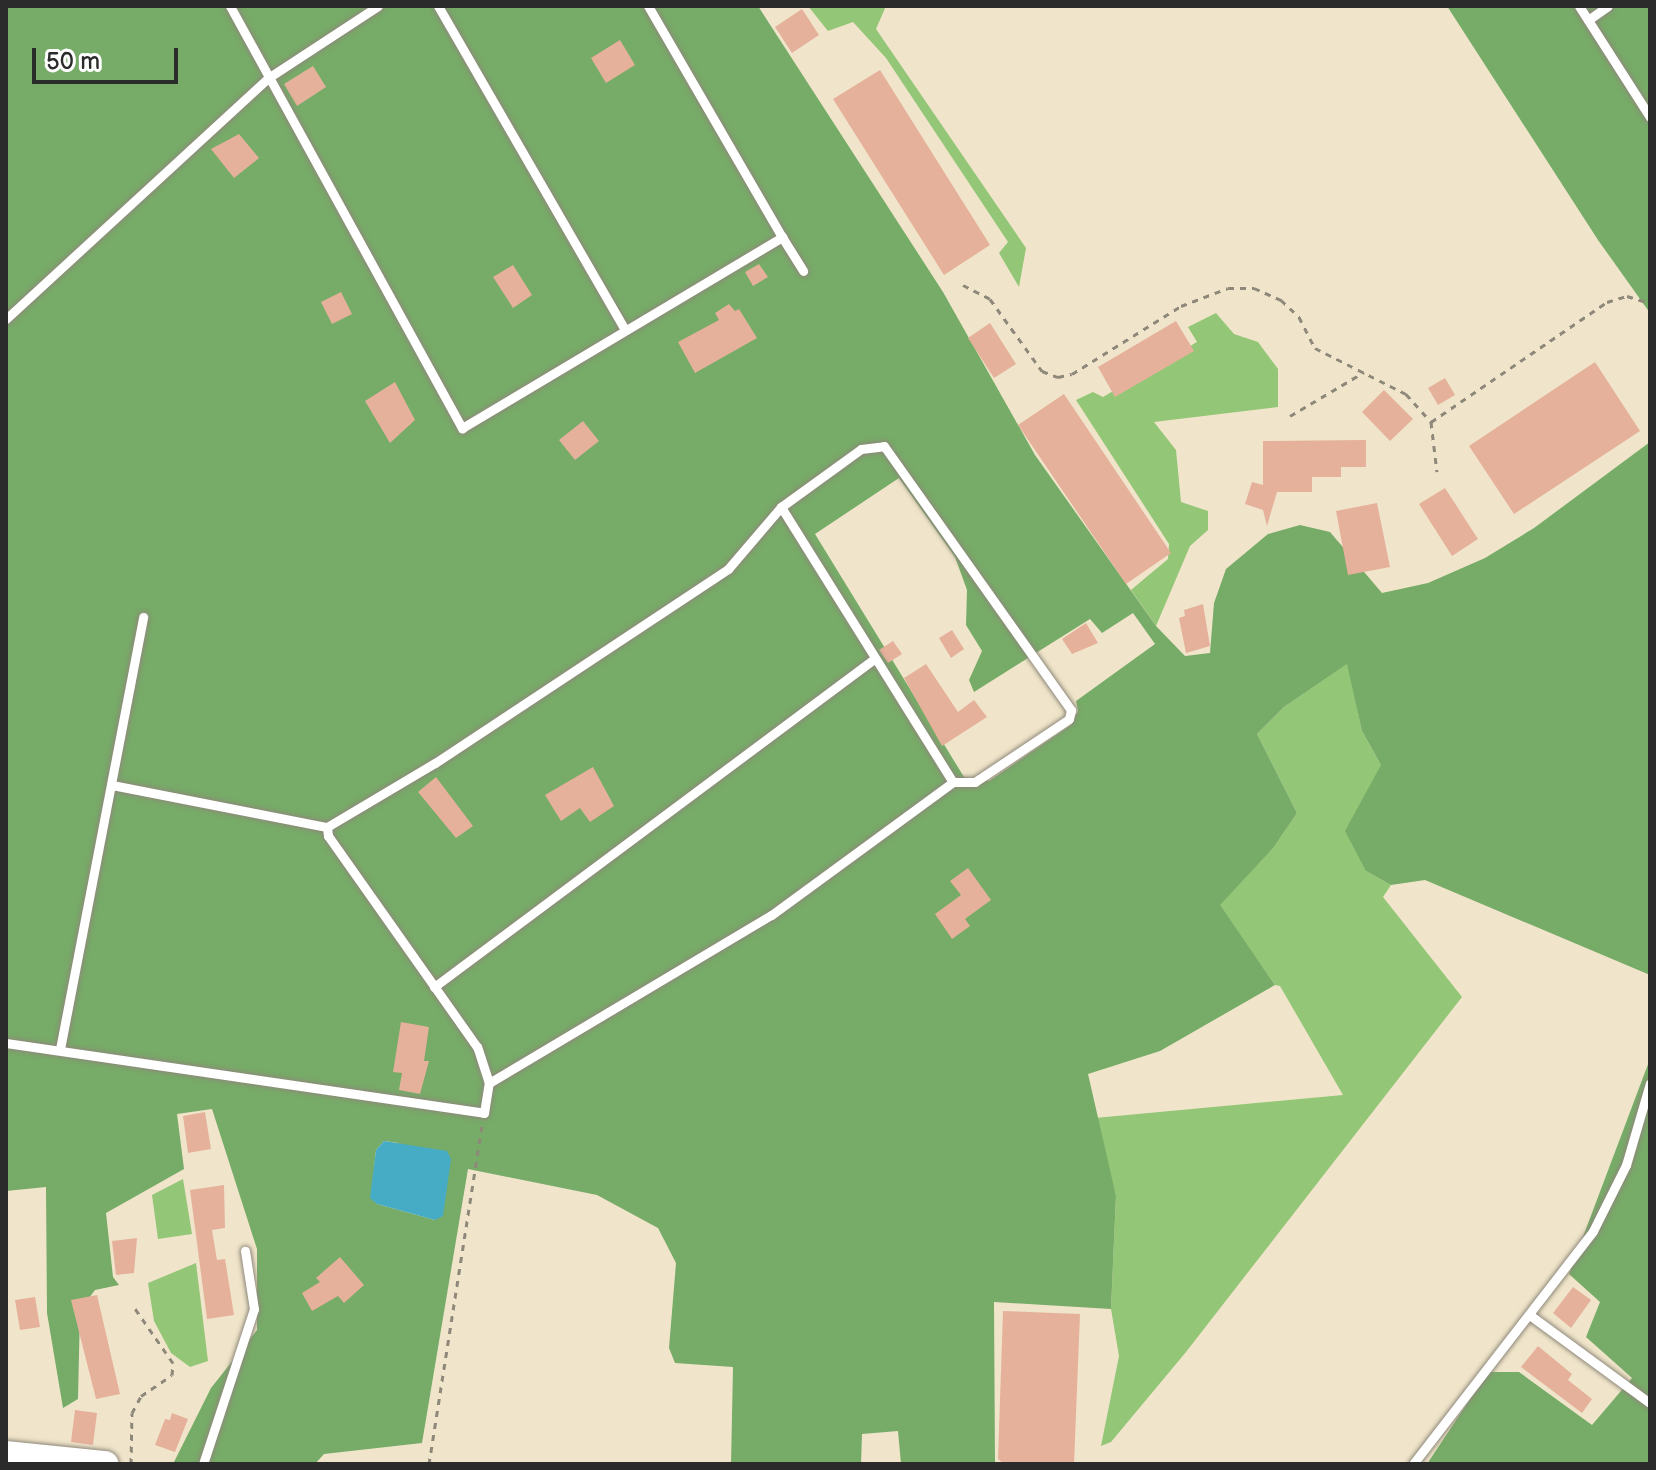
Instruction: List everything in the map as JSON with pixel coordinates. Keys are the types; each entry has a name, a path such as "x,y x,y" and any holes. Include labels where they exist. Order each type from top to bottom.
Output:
{"street":[{"path":"6,1454 105,1464"}],"lane":[{"path":"230,6 462,428 782,237"},
{"path":"6,319 268,78 378,6"},
{"path":"438,6 625,330"},
{"path":"648,6 803,271"},
{"path":"1579,6 1650,117"},
{"path":"1588,20 1608,6"},
{"path":"112,785 327,827 435,763 728,569 781,507 861,449 884,446 1071,710 1069,719 975,782 953,782 771,915 489,1083"},
{"path":"781,507 953,782"},
{"path":"60,1049 143,617"},
{"path":"434,987 874,659"},
{"path":"6,1043 484,1113 489,1083 477,1047 328,836 327,827"},
{"path":"1413,1464 1531,1316 1612,1197 1650,1083"},
{"path":"203,1464 254,1309 245,1251"},
{"path":"1531,1316 1650,1403"}],"path":[{"path":"963,285 990,299 1042,371 1058,377 1072,374 1181,306 1228,288 1254,288 1281,300 1299,317 1315,348 1390,381 1431,422 1437,472"},
{"path":"1431,422 1607,302 1627,296 1650,303"},
{"path":"1290,416 1364,372"},
{"path":"429,1464 484,1113"},
{"path":"131,1464 132,1413 141,1396 172,1375 173,1363 134,1307"}],"green space":[{"path":"6,6 758,6 943,292 1035,455 1156,626 1185,656 1210,653 1214,603 1226,569 1268,534 1300,525 1330,532 1382,593 1428,583 1485,558 1534,528 1650,442 1650,975 1425,880 1391,885 1366,871 1345,831 1381,765 1362,731 1347,664 1284,707 1257,734 1297,813 1274,847 1220,905 1275,985 1160,1051 1088,1074 1116,1196 1111,1309 994,1302 995,1464 901,1464 898,1431 862,1434 861,1464 731,1464 733,1367 675,1363 669,1348 676,1263 658,1228 597,1195 468,1169 422,1443 324,1454 315,1464 173,1464 211,1388 257,1330 257,1249 212,1109 177,1114 184,1169 106,1213 113,1277 119,1285 95,1290 80,1310 78,1399 63,1408 47,1313 46,1187 6,1191","holes":["899,478 955,557 967,590 966,625 982,651 969,680 974,692 1090,619 1102,633 1133,613 1155,644 1076,701 1078,711 1071,725 989,781 964,777 815,534","384,1141 398,1143 435,1220 377,1204 371,1197 376,1150"]},
{"path":"808,6 886,6 876,29 1026,248 1019,287 999,253 1008,242 886,58 853,22 828,31"},
{"path":"1447,6 1650,6 1650,313 1598,240"},
{"path":"1216,313 1234,334 1258,342 1278,369 1278,407 1154,422 1176,450 1181,502 1208,511 1208,530 1190,546 1156,626 1131,590 1168,559 1169,544 1076,400 1093,392 1103,397 1197,342 1188,327"},
{"path":"1348,663 1362,731 1381,765 1366,871 1391,885 1383,897 1462,997 1186,1352 1111,1442 1101,1446 1119,1356 1111,1309 1116,1196 1095,1118 1343,1095 1280,986 1275,985 1219,905 1274,847 1297,813 1257,734 1284,707"},
{"path":"1650,1059 1650,1464 1427,1464 1488,1372 1519,1372 1592,1425 1632,1378 1586,1337 1600,1302 1569,1274"},
{"path":"183,1179 192,1234 158,1239 152,1195"},
{"path":"196,1263 208,1361 190,1367 171,1353 154,1321 148,1283"}],"water":[{"path":"384,1141 447,1151 451,1159 443,1216 435,1220 377,1204 370,1198 376,1150"}],"building":[{"path":"802,9 819,35 792,53 775,27"},
{"path":"620,40 635,65 606,83 591,58"},
{"path":"313,66 326,87 297,106 284,84"},
{"path":"880,70 990,245 944,275 833,99"},
{"path":"239,134 259,158 234,178 211,149"},
{"path":"759,264 768,277 753,286 745,272"},
{"path":"513,265 532,295 513,308 493,277"},
{"path":"341,292 352,314 332,324 321,302"},
{"path":"729,304 735,311 739,309 757,338 695,373 678,342 719,320 715,313"},
{"path":"1176,321 1194,351 1115,397 1098,367"},
{"path":"990,323 1016,364 994,378 968,338"},
{"path":"1595,362 1640,431 1514,514 1469,446"},
{"path":"1445,378 1455,395 1438,405 1428,388"},
{"path":"395,382 415,420 390,443 365,401"},
{"path":"1384,390 1413,419 1390,441 1362,412"},
{"path":"1064,394 1171,553 1126,584 1018,425"},
{"path":"583,421 599,441 575,460 559,440"},
{"path":"1366,440 1366,467 1341,467 1341,477 1312,477 1312,492 1277,492 1267,526 1263,510 1245,504 1252,482 1263,485 1263,441"},
{"path":"1445,488 1478,539 1452,556 1419,504"},
{"path":"1377,503 1390,567 1348,575 1336,511"},
{"path":"1203,604 1210,646 1186,653 1179,618 1185,616 1184,610"},
{"path":"1086,623 1098,643 1072,654 1062,639"},
{"path":"952,630 964,649 951,658 939,638"},
{"path":"893,641 902,654 888,663 879,650"},
{"path":"926,664 958,712 974,700 987,717 942,746 904,678"},
{"path":"593,767 614,806 590,822 580,808 561,821 545,795"},
{"path":"436,777 473,826 456,838 418,792"},
{"path":"968,868 991,900 965,919 970,926 952,939 935,914 961,895 950,881"},
{"path":"401,1022 429,1027 424,1061 429,1061 420,1094 399,1090 402,1073 393,1072"},
{"path":"205,1112 211,1149 188,1153 183,1116"},
{"path":"224,1185 225,1228 212,1230 217,1260 225,1259 234,1315 207,1319 190,1190"},
{"path":"137,1238 134,1273 116,1275 112,1241"},
{"path":"340,1257 364,1285 344,1303 338,1296 312,1311 302,1293 320,1282 316,1278"},
{"path":"1573,1287 1591,1300 1571,1328 1553,1313"},
{"path":"97,1295 120,1394 96,1399 71,1300"},
{"path":"35,1297 40,1327 20,1330 15,1300"},
{"path":"1003,1311 1080,1314 1074,1464 1004,1464 998,1459"},
{"path":"1538,1346 1572,1374 1568,1380 1592,1399 1582,1413 1521,1367"},
{"path":"75,1410 97,1413 93,1445 71,1442"},
{"path":"172,1413 188,1419 175,1452 155,1445 165,1419 170,1420"}]}
